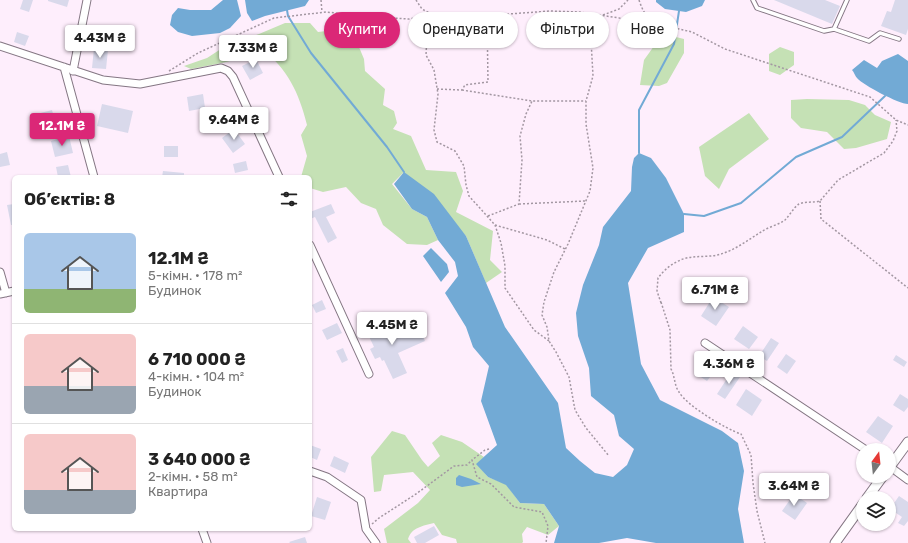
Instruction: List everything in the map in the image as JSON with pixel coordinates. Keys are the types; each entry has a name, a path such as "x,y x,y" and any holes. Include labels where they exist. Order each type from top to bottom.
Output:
{"street":[{"path":"74,71 87,0"},
{"path":"0,46 103,80 140,84 221,68 228,71 234,77 278,175"},
{"path":"64,67 93,175"},
{"path":"312,249 369,374"},
{"path":"0,272 3,293"},
{"path":"705,344 856,443"},
{"path":"896,458 908,442"},
{"path":"312,472 327,477 361,500 366,529 376,543"},
{"path":"896,472 908,480"},
{"path":"834,543 856,513"},
{"path":"203,531 207,543"}],"lane":[{"path":"752,0 757,8 824,31 834,29 869,41 880,33 899,40"},
{"path":"834,29 847,0"}],"path":[{"path":"321,0 322,12"},
{"path":"416,0 422,9 428,12"},
{"path":"609,13 619,10 628,0"},
{"path":"639,0 644,12"},
{"path":"169,71 198,53 274,18 322,12 408,19"},
{"path":"534,12 579,12"},
{"path":"678,29 692,32 725,49 870,97 896,120 908,125"},
{"path":"426,48 426,55 434,70 438,94 434,130 437,142 455,151 464,166 469,196 495,225 501,243 505,266 505,288 534,330 549,341 556,352 569,377 575,410 586,428 609,456"},
{"path":"462,90 465,85 488,82 487,48"},
{"path":"549,341 547,327 542,315 544,302 554,272 590,191 593,168 586,124 586,101 593,76 591,48"},
{"path":"437,89 462,90 532,101 586,101"},
{"path":"519,204 522,160 520,136 526,114 532,101"},
{"path":"764,543 757,511 751,455 741,434 731,431 684,400 674,382 674,374 671,369 670,330 657,290 658,278 668,268 681,259 721,254 781,223 792,214 798,205 804,202 820,201 838,180 884,153 893,141 897,131 896,120"},
{"path":"487,216 519,204 585,201"},
{"path":"820,201 821,219 908,288"},
{"path":"495,225 547,240 565,249"},
{"path":"366,529 378,518 416,494 454,466 466,465 485,450 489,449"},
{"path":"472,460 477,477 491,484 514,507 542,512 548,526 546,543"}],"green space":[{"path":"285,23 310,23 318,32 324,31 324,48 359,48 364,59 365,71 385,89 383,105 394,111 397,123 393,129 411,136 426,170 456,172 463,191 456,212 493,231 490,260 502,272 486,283 466,236 404,172 392,184 412,209 427,217 438,240 427,245 407,244 383,225 376,209 361,203 346,187 323,192 312,189 312,175 302,175 307,156 301,135 307,125 304,113 291,82 270,56 261,48 234,60 222,63 191,69 184,66 207,58 227,45"},
{"path":"678,38 684,39 684,53 667,83 659,86 640,85 644,60 653,48 678,48"},
{"path":"780,47 794,52 794,65 780,75 769,71 769,54"},
{"path":"791,100 849,100 865,105 875,115 891,122 887,139 856,148 844,149 827,132 801,128 791,118"},
{"path":"749,113 769,139 729,169 719,189 705,176 699,147"},
{"path":"392,431 405,435 428,467 440,456 432,443 441,435 462,442 484,457 477,464 488,477 506,484 520,503 544,504 559,526 548,535 527,527 522,534 522,543 457,543 456,539 442,535 434,523 415,529 408,539 411,543 387,543 384,529 418,503 430,490 413,472 384,475 381,491 374,492 371,457"}],"water":[{"path":"223,0 237,0 241,16 230,28 220,33 192,36 178,32 170,25 172,15 178,8 190,10 211,10"},
{"path":"245,0 309,0 305,6 265,16 252,21 247,13"},
{"path":"656,0 705,0 702,6 686,12 665,9 656,2"},
{"path":"898,54 908,61 908,104 889,98 866,85 857,78 852,70 864,60 877,68 882,61"},
{"path":"639,153 651,158 666,178 684,214 684,232 648,248 628,283 641,364 660,400 722,431 738,443 744,471 738,509 744,543 656,543 627,538 599,543 554,543 559,526 544,504 520,503 506,485 488,477 476,464 497,445 481,401 489,366 473,347 466,327 445,293 458,276 455,262 438,240 427,217 412,209 394,184 404,172 434,194 466,236 505,327 558,403 566,448 595,473 613,477 627,465 634,449 619,436 614,415 591,396 589,368 578,336 576,313 583,285 599,245 603,227 631,191 632,167 634,158"},
{"path":"431,248 447,264 449,272 441,282 423,256"},
{"path":"459,475 481,484 462,487 456,485 456,478"}],"building":[{"path":"23,0 33,0 29,12 20,9"},
{"path":"48,0 69,0 67,7"},
{"path":"774,0 825,0 840,6 832,24"},
{"path":"895,0 908,0 908,29 906,35 881,26 887,11 891,12"},
{"path":"17,32 29,36 25,46 14,42"},
{"path":"94,48 108,50 106,69 92,68"},
{"path":"256,59 263,73 250,80 242,66"},
{"path":"203,94 205,108 189,111 187,97"},
{"path":"102,104 133,111 128,133 97,126"},
{"path":"52,110 56,125 37,130 33,115"},
{"path":"234,129 245,144 233,153 222,138"},
{"path":"69,136 73,153 55,157 51,141"},
{"path":"164,146 178,146 178,157 164,157"},
{"path":"7,152 10,165 0,167 0,154"},
{"path":"246,161 248,170 235,173 233,164"},
{"path":"68,165 70,175 58,175 56,167"},
{"path":"163,171 184,173 184,175 162,175"},
{"path":"12,204 12,225 11,225 7,205"},
{"path":"331,204 335,213 326,217 337,238 328,243 315,217 312,218 312,211"},
{"path":"713,297 729,307 716,326 701,316"},
{"path":"322,300 326,309 316,313 312,305"},
{"path":"384,320 393,338 412,330 415,336 421,332 425,341 398,353 407,373 393,379 384,360 382,361 380,357 375,359 370,349 374,347 365,328"},
{"path":"337,323 342,333 327,340 322,330"},
{"path":"743,326 758,337 749,349 734,339"},
{"path":"771,338 779,343 767,361 759,356"},
{"path":"343,348 348,360 342,363 336,351"},
{"path":"786,354 796,361 787,374 777,367"},
{"path":"896,355 907,362 904,367 893,360"},
{"path":"705,360 717,368 707,381 696,374"},
{"path":"732,371 740,377 725,399 717,394"},
{"path":"746,389 762,400 752,416 736,405"},
{"path":"900,394 908,399 908,407 904,412 893,405"},
{"path":"878,416 893,426 882,443 866,432"},
{"path":"312,446 321,449 317,460 312,458"},
{"path":"334,456 349,463 345,473 330,466"},
{"path":"794,494 807,503 795,520 782,511"},
{"path":"899,496 908,502 908,521 904,526 898,523 902,517 896,513 896,500"},
{"path":"317,497 331,502 325,520 312,516"},
{"path":"434,526 439,535 425,543 417,543 414,537"},
{"path":"305,537 307,543 289,542"}],"waterway":[{"path":"287,10 288,16 311,53 387,147 404,172"},
{"path":"639,153 639,110 674,44 679,11"},
{"path":"684,214 704,216 741,203 796,157 842,137 885,96"}]}
